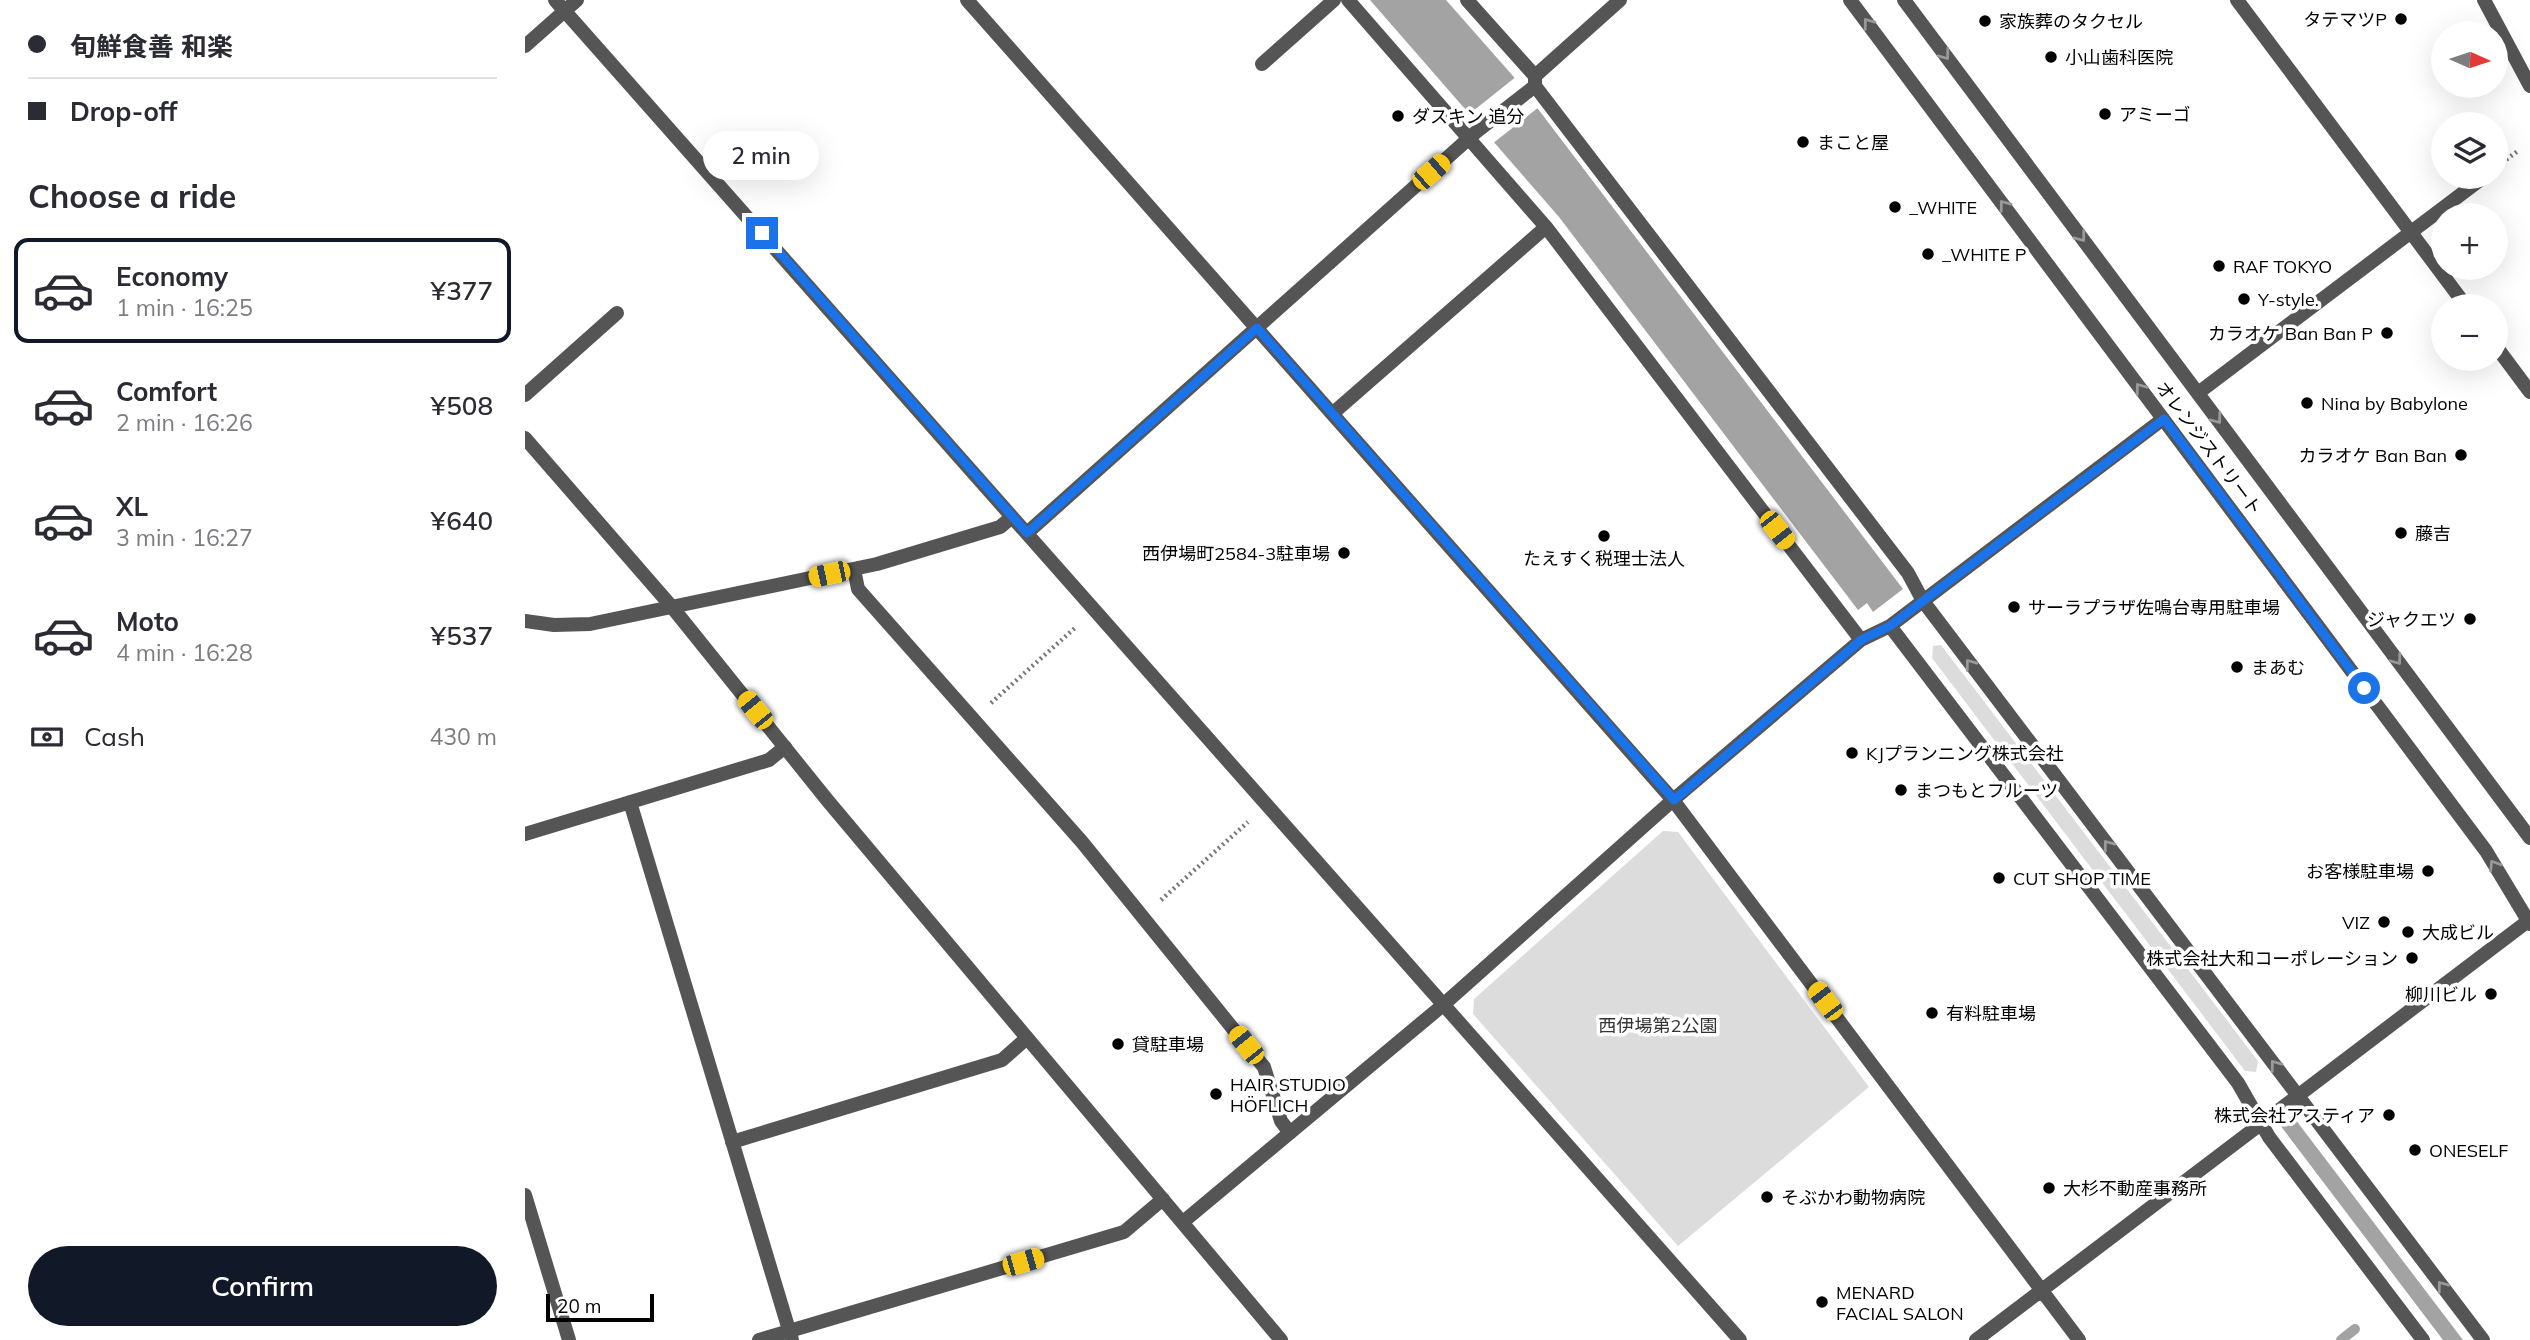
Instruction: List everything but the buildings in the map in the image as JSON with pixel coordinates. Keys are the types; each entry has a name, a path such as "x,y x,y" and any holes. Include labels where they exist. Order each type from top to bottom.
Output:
{"street":[{"path":"525,46 560,5 577,0"},
{"path":"967,0 1674,800 2079,1340"},
{"path":"1262,64 1334,0"},
{"path":"1349,0 1474,135 1861,640"},
{"path":"1467,0 1899,562 1923,601 2483,1340"},
{"path":"1027,533 1533,84 1620,0"},
{"name":"オレンジストリート","path":"1850,0 2486,851 2529,922"},
{"name":"オレンジストリート","path":"1904,0 2530,838"},
{"path":"2237,0 2457,294"},
{"path":"2484,0 2530,86"},
{"path":"560,5 1739,1340"},
{"path":"2198,393 2468,189"},
{"path":"1332,414 1546,228"},
{"path":"525,396 617,313"},
{"path":"2508,362 2530,391"},
{"path":"1182,1222 1443,1005 1674,800 1861,640 1890,626 2164,419"},
{"path":"525,438 672,607 785,747 1281,1340"},
{"path":"525,621 554,625 590,624 854,569 1000,527 1012,517"},
{"path":"854,569 858,589 1082,842 1264,1067 1281,1121 1290,1133"},
{"path":"1890,626 2238,1083 2262,1125 2423,1340"},
{"path":"525,834 769,760 785,747"},
{"path":"630,802 791,1336"},
{"path":"1976,1340 2529,922"},
{"path":"732,1142 1002,1060 1027,1038"},
{"path":"525,1195 569,1340"},
{"path":"759,1340 791,1336 1125,1232 1163,1199"}],"path":[{"path":"2508,158 2519,150"},
{"path":"973,719 1095,610"},
{"path":"1142,917 1267,806"}],"green space":[{"path":"1941,645 2258,1061 2256,1072 2245,1071 1932,658 1933,646"},
{"name":"西伊場第2公園","path":"1663,831 1678,832 1869,1087 1678,1246 1473,1014 1474,999"}],"shaded area":[{"path":"1370,0 1446,0 1513,76 1903,589 1873,612 1867,603 1858,610 1559,217"},
{"path":"2292,1115 2463,1340 2443,1340 2280,1125"}],"pier":[{"path":"1517,76 1539,107 1492,144 1468,115"}],"waterway":[{"path":"2341,1340 2355,1329"}],"place":[{"name":"タテマツP","path":"2401,19"},
{"name":"家族葬のタクセル","path":"1985,21"},
{"name":"小山歯科医院","path":"2051,57"},
{"name":"アミーゴ","path":"2105,114"},
{"name":"ダスキン 追分","path":"1398,116"},
{"name":"まこと屋","path":"1803,142"},
{"name":"_WHITE","path":"1895,207"},
{"name":"_WHITE P","path":"1928,254"},
{"name":"RAF TOKYO","path":"2219,266"},
{"name":"Y-style.","path":"2244,299"},
{"name":"カラオケ Ban Ban P","path":"2387,333"},
{"name":"Nina by Babylone","path":"2307,403"},
{"name":"カラオケ Ban Ban","path":"2461,455"},
{"name":"藤吉","path":"2401,533"},
{"name":"たえすく税理士法人","path":"1604,536"},
{"name":"西伊場町2584-3駐車場","path":"1344,553"},
{"name":"サーラプラザ佐鳴台専用駐車場","path":"2014,607"},
{"name":"ジャクエツ","path":"2470,619"},
{"name":"まあむ","path":"2237,667"},
{"name":"KJプランニング株式会社","path":"1852,753"},
{"name":"まつもとフルーツ","path":"1901,790"},
{"name":"お客様駐車場","path":"2428,871"},
{"name":"CUT SHOP TIME","path":"1999,878"},
{"name":"VIZ","path":"2384,922"},
{"name":"大成ビル","path":"2408,932"},
{"name":"株式会社大和コーポレーション","path":"2412,958"},
{"name":"柳川ビル","path":"2491,994"},
{"name":"有料駐車場","path":"1932,1013"},
{"name":"貸駐車場","path":"1118,1044"},
{"name":"HAIR STUDIO HÖFLICH","path":"1216,1094"},
{"name":"株式会社アスティア","path":"2389,1115"},
{"name":"ONESELF","path":"2415,1150"},
{"name":"大杉不動産事務所","path":"2049,1188"},
{"name":"そぶかわ動物病院","path":"1767,1197"},
{"name":"MENARD FACIAL SALON","path":"1822,1302"}],"route":[{"path":"762,233 1027,533 1257,328 1674,800 1861,640 1890,626 2164,419 2364,688"}]}
